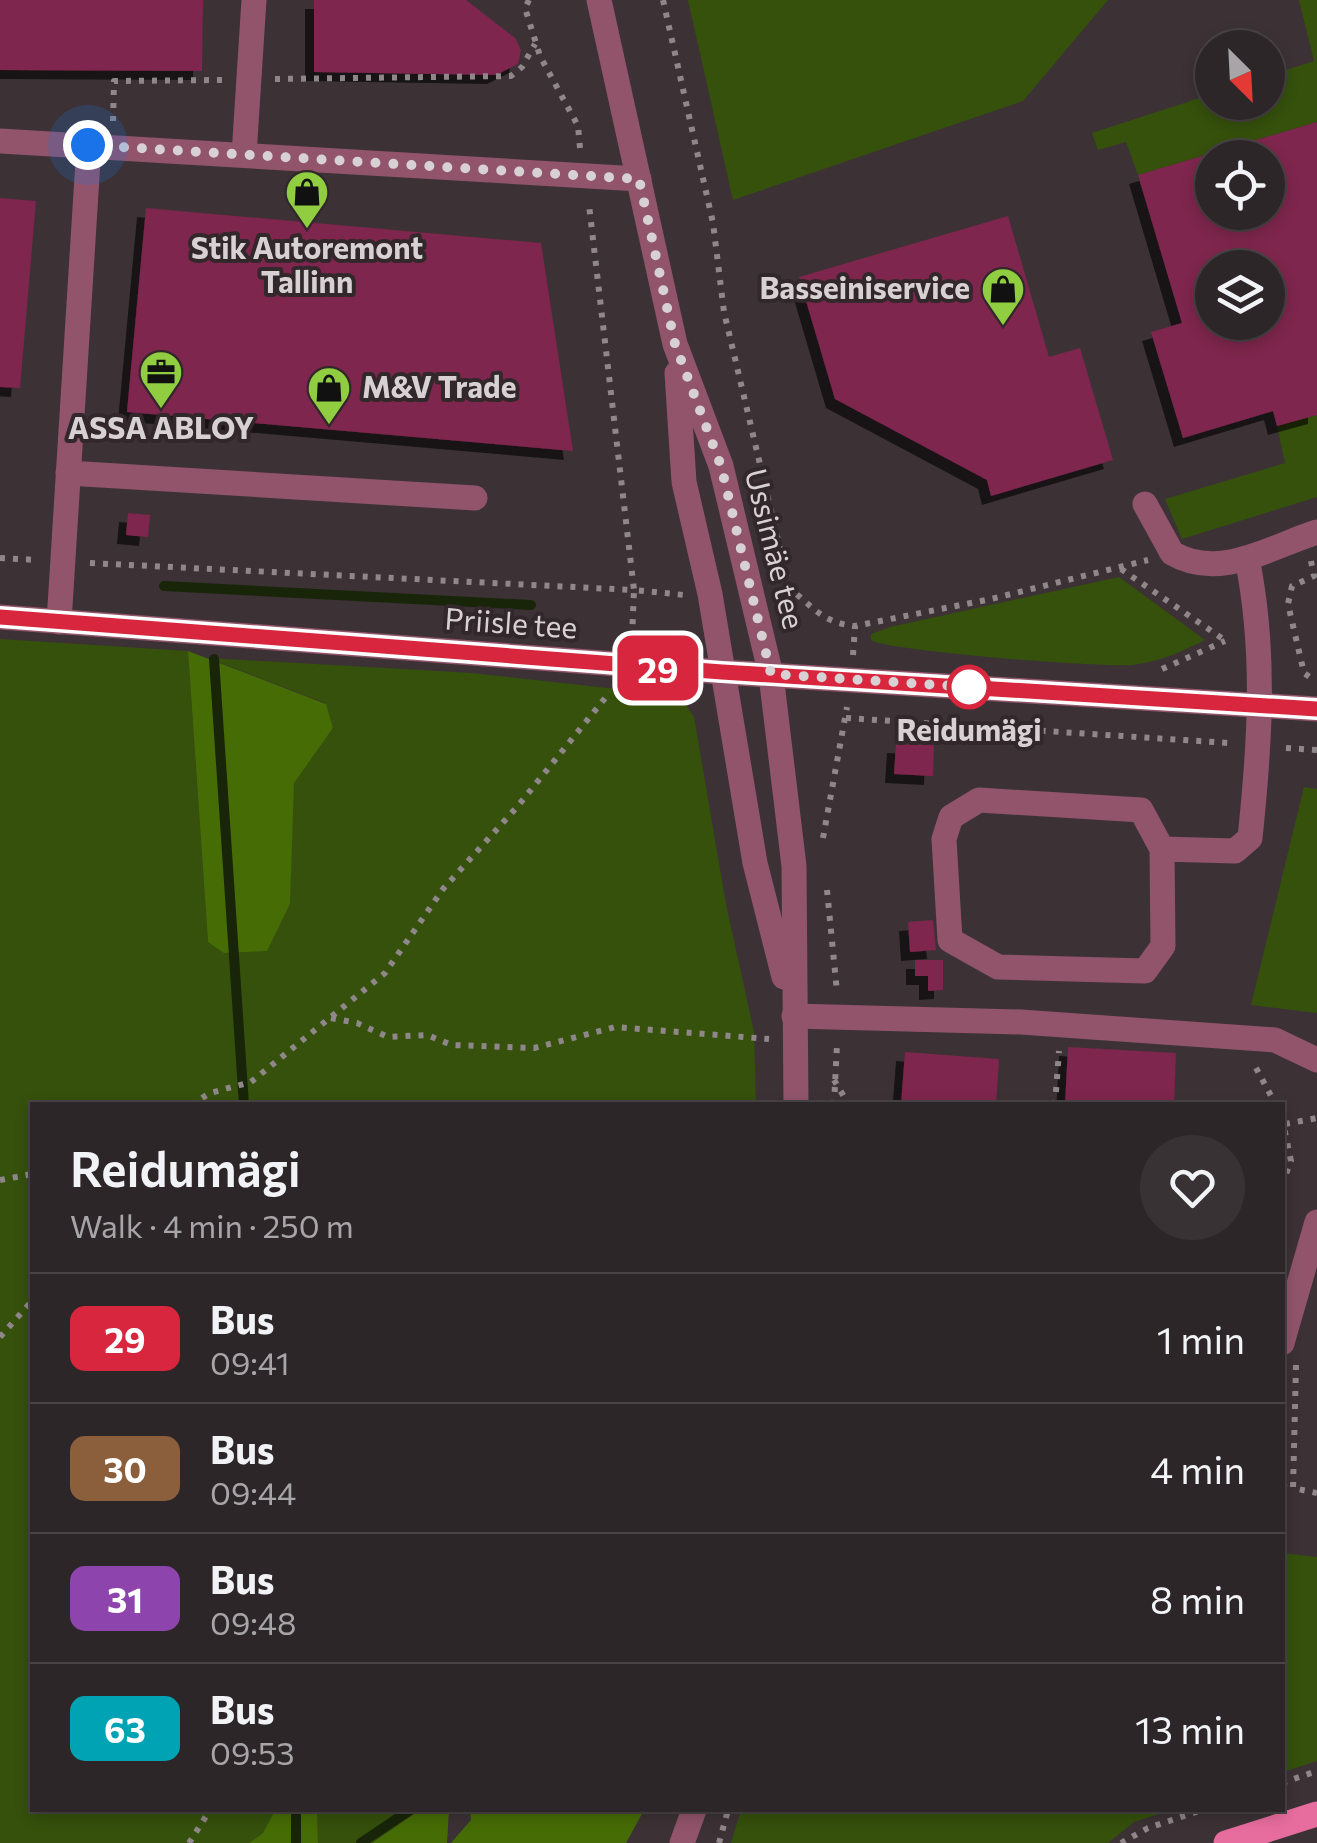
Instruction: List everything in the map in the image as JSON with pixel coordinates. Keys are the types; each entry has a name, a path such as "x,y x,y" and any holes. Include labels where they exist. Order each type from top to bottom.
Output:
{"main road":[{"path":"1226,1843 1317,1814"}],"street":[{"path":"244,155 254,0"},
{"name":"Ussimäe tee","path":"599,0 675,344 721,466 771,674 794,866 796,1102"},
{"path":"0,140 639,179"},
{"path":"58,622 68,473 100,146"},
{"name":"Ussimäe tee","path":"675,344 684,482 755,863 794,1028"},
{"path":"68,473 475,498"},
{"path":"1145,504 1172,553 1204,566 1247,558 1311,534"},
{"path":"1162,850 1235,851 1250,838 1260,704 1258,636 1247,558"},
{"name":"Priisle tee","path":"0,617 631,666 1317,709"},
{"path":"978,800 1141,810 1162,850 1163,946 1145,971 998,966 950,940 944,840 952,818 978,800"},
{"path":"794,1028 839,1014 1060,1025 1275,1040 1317,1060"},
{"path":"1290,1346 1317,1222"}],"path":[{"path":"529,0 525,8 536,43 578,126 585,177"},
{"path":"663,0 713,223 724,312 789,586 818,615 833,624 855,626 1172,553"},
{"path":"100,146 114,81 494,78 511,76 522,67 536,43"},
{"path":"1311,534 1314,576 1292,586 1288,604 1304,673 1315,682"},
{"path":"0,558 44,561"},
{"path":"1120,568 1226,641 1293,631"},
{"path":"774,583 789,586"},
{"path":"195,1102 210,1093 251,1082 385,973 442,889 517,807 631,666 634,590 690,595"},
{"path":"824,851 846,718 855,626"},
{"path":"846,718 1208,740"},
{"path":"826,885 839,1014 834,1102"},
{"path":"330,1018 357,1023 388,1038 427,1035 452,1045 534,1048 616,1028 794,1028"},
{"path":"1055,1102 1060,1025"},
{"path":"834,1080 847,1102"},
{"path":"1285,1121 1317,1118"},
{"path":"1285,1127 1291,1161 1285,1176"},
{"path":"0,1180 30,1174"},
{"path":"0,1336 30,1303"},
{"path":"1290,1346 1293,1488"},
{"path":"1285,1488 1317,1494"},
{"path":"1285,1782 1317,1771"},
{"path":"189,1843 209,1812"},
{"path":"718,1843 727,1812"},
{"path":"1121,1843 1148,1828 1196,1812"}],"green space":[{"path":"688,0 1108,0 1023,101 733,200"},
{"path":"1299,0 1317,0 1317,122 1256,140 1195,140 1195,158 1138,175 1126,142 1098,150 1092,133 1195,100 1195,120 1285,120 1285,70 1314,61"},
{"path":"1317,415 1317,497 1182,539 1165,499 1285,463 1277,426"},
{"path":"1119,577 1205,640 1151,662 1113,665 953,654 871,640 871,634 890,627"},
{"path":"0,639 188,651 208,942 267,950 290,904 293,783 333,728 325,703 208,658 472,673 680,696 694,717 726,904 754,1032 756,1102 30,1102 30,1812 274,1812 263,1833 249,1843 0,1843"},
{"path":"188,651 326,704 333,728 294,783 290,904 267,951 224,953 208,942"},
{"path":"1304,787 1317,789 1317,1013 1251,1005"},
{"path":"1285,1553 1317,1557 1317,1761 1285,1771"},
{"path":"274,1812 317,1812 318,1843 249,1843 263,1833"},
{"path":"317,1812 417,1812 372,1843 318,1843"},
{"path":"417,1812 449,1812 447,1843 372,1843"},
{"path":"470,1812 643,1812 626,1843 451,1843 471,1820"},
{"path":"740,1812 1165,1812 1134,1822 1108,1843 731,1843"}],"building":[{"path":"0,0 203,0 202,71 0,70"},
{"path":"314,0 466,0 515,38 521,50 518,64 496,75 314,72"},
{"path":"1317,122 1317,415 1277,426 1273,411 1183,438 1151,332 1182,323 1138,175 1195,158 1195,230 1285,230 1285,140 1256,140"},
{"path":"0,198 36,201 20,388 0,387"},
{"path":"146,208 541,243 573,451 127,412"},
{"path":"1008,216 1049,357 1080,348 1113,460 991,496 987,480 835,399 799,277"},
{"path":"128,513 150,515 148,537 126,535"},
{"path":"896,744 934,745 933,776 894,774"},
{"path":"933,920 936,950 910,952 908,922"},
{"path":"915,960 943,960 943,990 928,991 928,976 915,976"},
{"path":"1068,1047 1176,1053 1174,1102 1065,1102"},
{"path":"905,1052 999,1059 996,1102 901,1102"}],"waterway":[{"path":"164,586 531,605"},
{"path":"214,659 244,1102"},
{"path":"296,1812 296,1843"},
{"path":"361,1843 407,1812"}],"bus line":[{"name":"29","path":"0,617 722,672 1317,709"}],"place":[{"name":"Stik Autoremont Tallinn","path":"307,230"},
{"name":"Basseiniservice","path":"1003,327"},
{"name":"ASSA ABLOY","path":"161,410"},
{"name":"M&V Trade","path":"329,426"},
{"name":"Reidumägi","path":"969,687"}],"route":[{"path":"88,145 639,179 675,344 721,466 771,674 969,687"}]}
